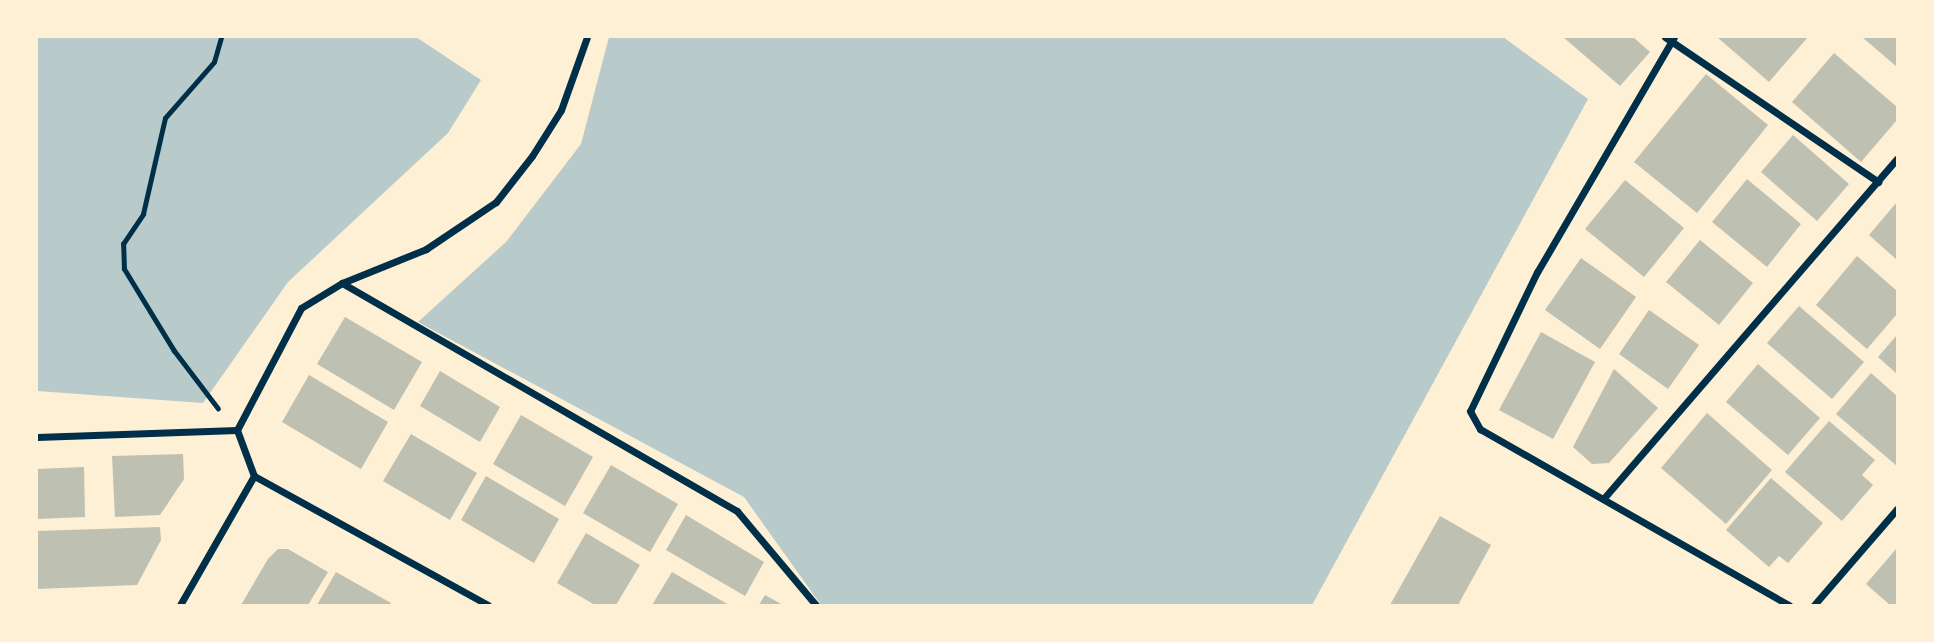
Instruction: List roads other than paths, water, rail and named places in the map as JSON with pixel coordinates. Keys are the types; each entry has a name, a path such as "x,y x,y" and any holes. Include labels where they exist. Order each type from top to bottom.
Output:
{"street":[{"path":"488,605 254,476 237,429 301,308 342,283 426,249 496,202 532,156 561,110 587,37"},
{"path":"1789,605 1480,429 1470,411 1537,272 1670,38 1878,182"},
{"path":"1604,498 1897,159"},
{"path":"342,283 737,511 816,605"},
{"path":"37,437 237,429"},
{"path":"180,605 254,476"},
{"path":"1814,605 1897,509"}]}
